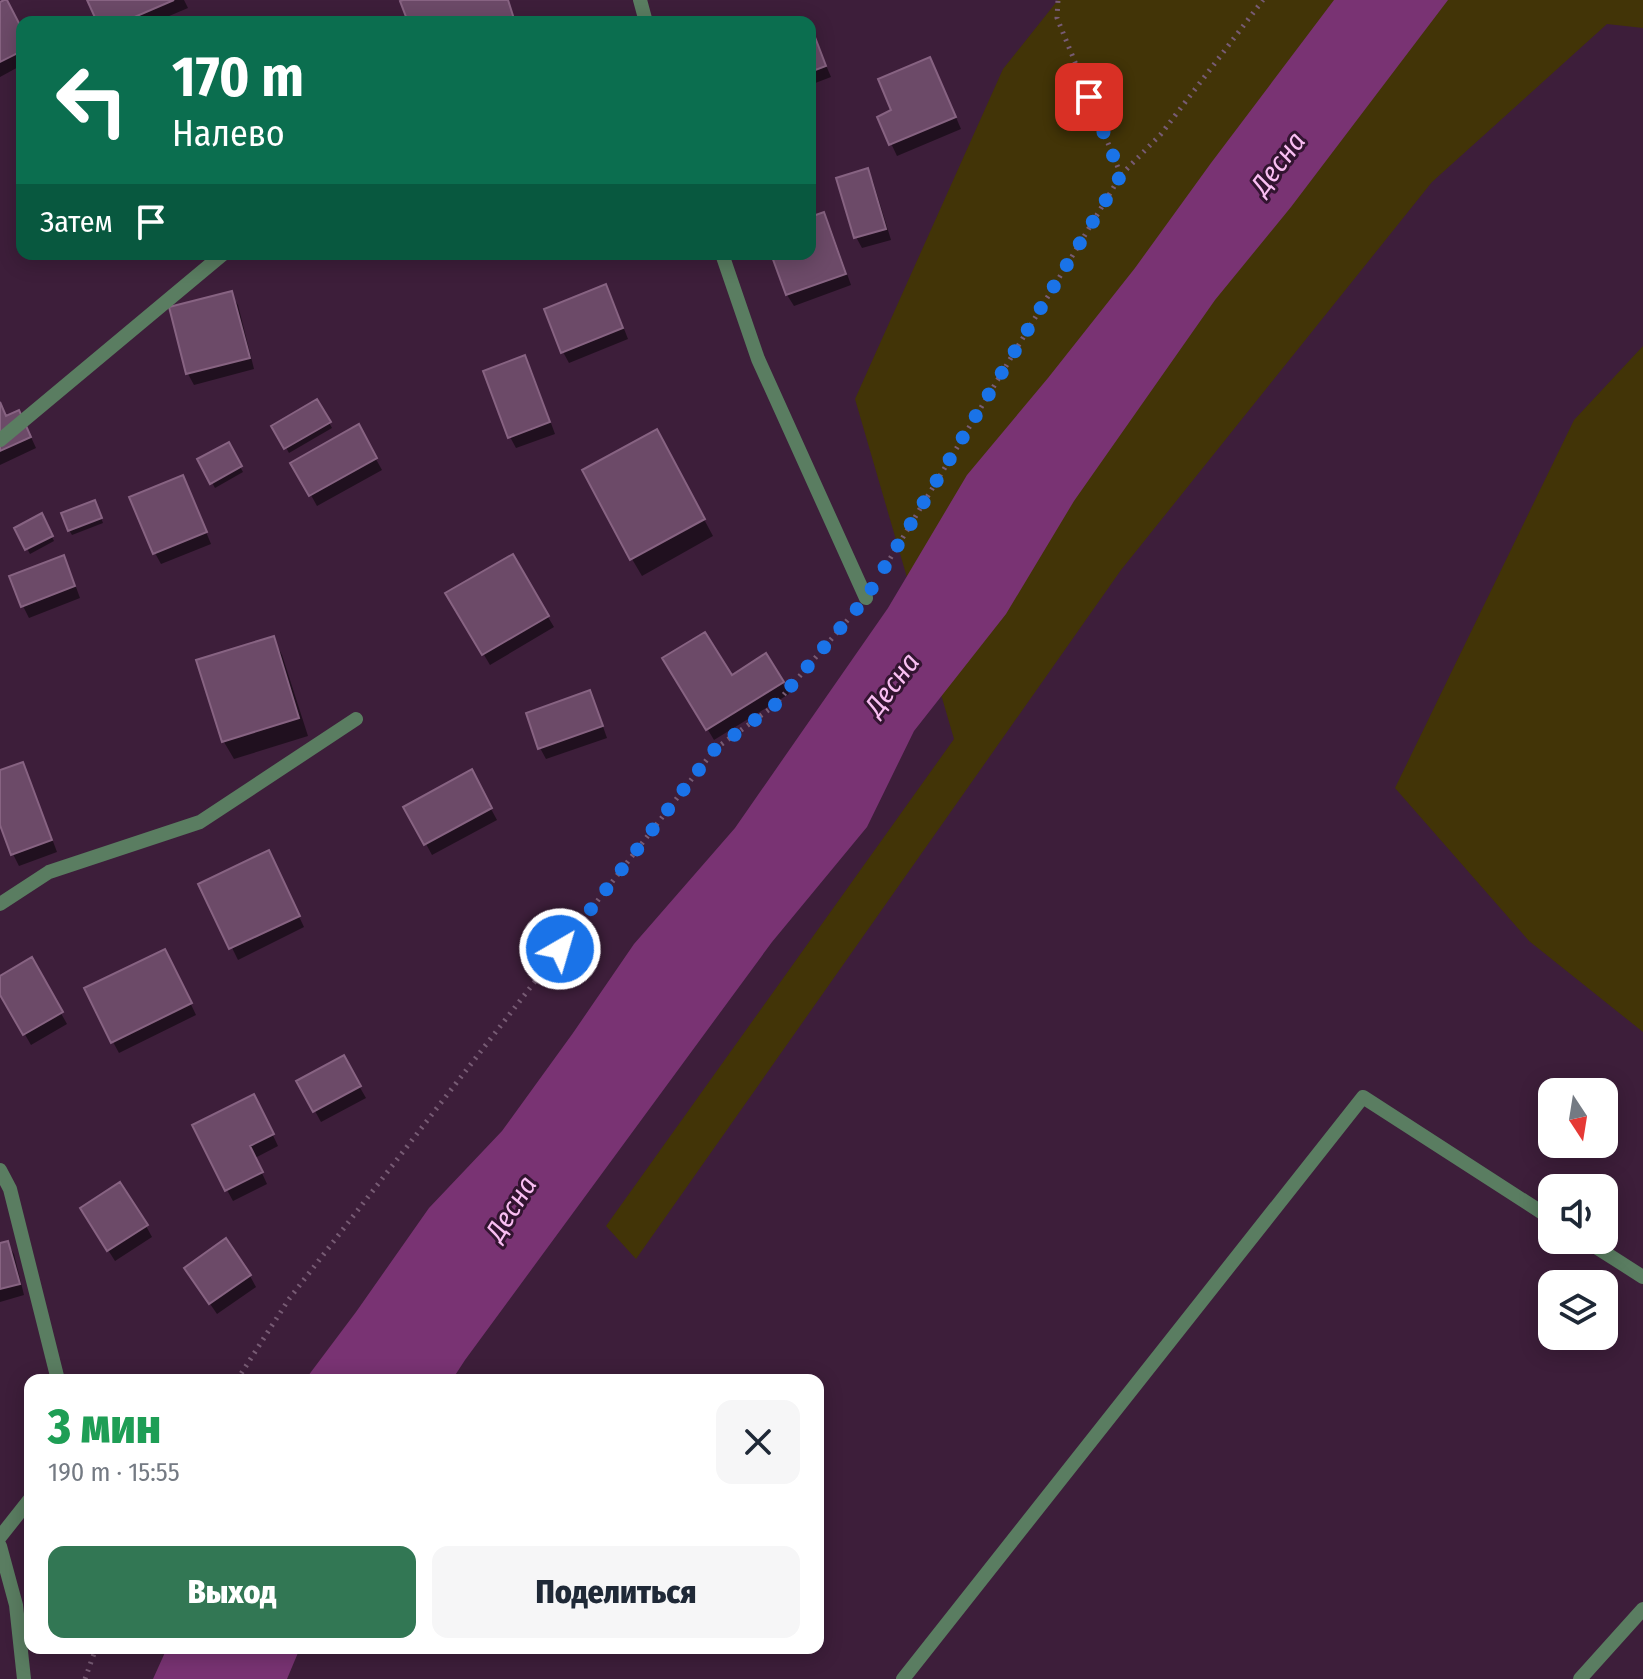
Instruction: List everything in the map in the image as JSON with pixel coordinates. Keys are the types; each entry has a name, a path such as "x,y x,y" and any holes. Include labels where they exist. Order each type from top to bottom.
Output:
{"lane":[{"path":"0,440 216,260"},
{"path":"724,260 758,359 866,598"},
{"path":"0,904 49,872 200,822 356,719"},
{"path":"903,1679 1363,1097 1538,1210"},
{"path":"0,1170 10,1189 56,1374"},
{"path":"1607,1254 1643,1277"},
{"path":"0,1537 24,1507"},
{"path":"0,1546 16,1605 24,1679"},
{"path":"1580,1679 1643,1609"}],"path":[{"path":"1058,0 1057,18 1121,175"},
{"path":"241,1374 289,1299 715,749 774,706 866,598 1121,175 1161,134 1263,0"},
{"path":"85,1679 94,1654"}],"shaded area":[{"path":"1058,0 1643,0 1643,28 1607,24 1432,182 1121,570 636,1259 606,1226 954,739 855,399 1003,69"},
{"path":"1643,346 1643,1032 1529,941 1395,788 1574,420"}],"water":[{"name":"Десна","path":"1334,0 1448,0 1291,207 1215,300 1074,501 1006,614 914,731 867,827 772,942 456,1374 310,1374 429,1208 502,1131 634,944 735,828 888,608 967,475 1135,268"},
{"path":"164,1654 297,1654 287,1679 153,1679"}],"building":[{"path":"7,0 16,17 16,54 0,62 0,2"},
{"path":"87,0 174,0 137,16 94,16"},
{"path":"508,0 513,16 406,16 400,1"},
{"path":"816,40 826,66 816,70"},
{"path":"930,57 956,117 889,145 877,117 891,110 878,79"},
{"path":"868,168 886,229 854,238 836,178"},
{"path":"824,212 846,274 786,295 773,260 816,260 816,215"},
{"path":"606,284 623,328 561,353 544,309"},
{"path":"232,291 250,358 186,374 169,307"},
{"path":"525,355 550,422 508,438 483,371"},
{"path":"317,399 331,422 284,449 271,426"},
{"path":"0,402 6,416 19,410 31,437 0,451"},
{"path":"359,424 377,458 309,496 290,463"},
{"path":"657,429 705,519 630,560 582,470"},
{"path":"229,442 242,466 210,484 197,459"},
{"path":"183,475 207,532 153,554 129,497"},
{"path":"95,500 102,518 68,531 61,513"},
{"path":"42,513 53,536 25,550 14,528"},
{"path":"513,554 549,616 482,655 445,593"},
{"path":"64,555 75,586 21,607 9,576"},
{"path":"705,632 732,675 766,653 784,682 706,730 662,658"},
{"path":"274,636 299,718 222,742 196,660"},
{"path":"590,690 603,726 538,749 526,713"},
{"path":"23,762 52,840 11,855 0,825 0,770"},
{"path":"472,769 492,808 424,845 403,807"},
{"path":"269,850 300,916 229,949 198,884"},
{"path":"165,949 192,1003 111,1043 84,988"},
{"path":"32,957 63,1012 23,1035 0,995 0,976"},
{"path":"344,1055 361,1086 313,1112 296,1081"},
{"path":"254,1094 274,1134 250,1146 263,1172 225,1191 192,1125"},
{"path":"120,1182 148,1225 107,1251 80,1208"},
{"path":"226,1238 251,1275 209,1304 184,1268"},
{"path":"8,1241 20,1284 0,1289 0,1243"}],"route":[{"path":"560,949 715,749 774,706 866,598 1121,175 1089,97"}]}
